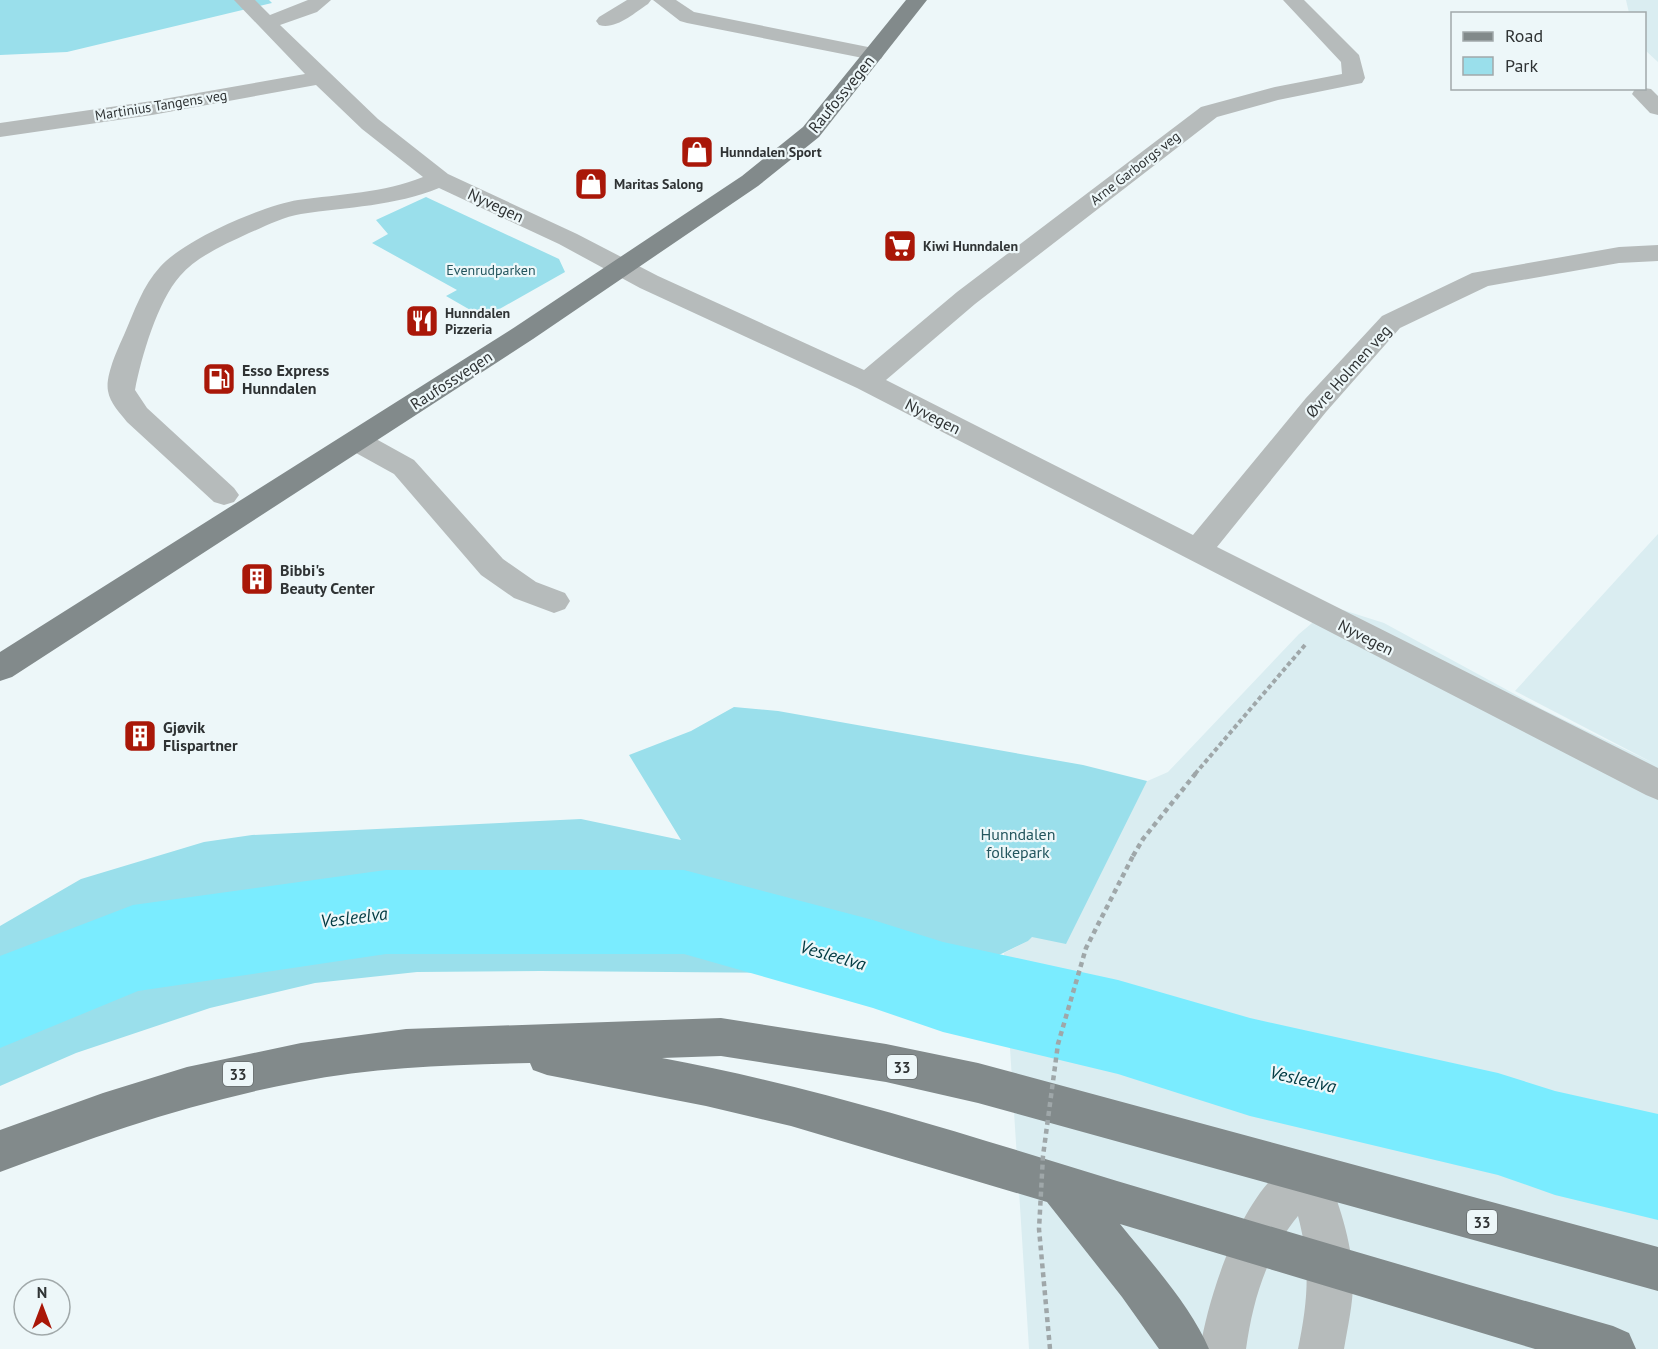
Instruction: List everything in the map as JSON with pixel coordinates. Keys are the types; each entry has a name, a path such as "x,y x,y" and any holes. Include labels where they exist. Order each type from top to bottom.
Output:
{"main road":[{"name":"Raufossvegen","path":"0,668 357,441 622,268 750,181 812,132 917,0"},
{"name":"33","path":"0,1151 103,1113 187,1087 301,1062 406,1048 721,1037 807,1050 978,1083 1658,1269"},
{"name":"33","path":"487,1044 705,1086 791,1106 1613,1349"},
{"path":"1060,1184 1138,1281 1186,1349"}],"street":[{"name":"Nyvegen","path":"244,0 370,124 440,179 568,239 622,268 867,382 1658,786"},
{"path":"265,23 310,8 321,0"},
{"path":"606,21 641,0"},
{"path":"663,0 687,17 873,54"},
{"name":"Arne Garborgs veg","path":"867,382 966,298 1209,112 1275,94 1354,78 1351,60 1293,0"},
{"name":"Martinius Tangens veg","path":"0,130 152,108 321,78"},
{"path":"224,495 137,415 125,400 121,390 128,355 156,293 170,272 180,262 214,240 266,217 296,208 406,193 440,179"},
{"name":"Øvre Holmen veg","path":"1197,551 1316,405 1391,322 1481,279 1619,255 1658,253"},
{"path":"357,441 404,467 492,567 525,590 554,601"},
{"path":"1223,1349 1226,1324 1238,1284 1256,1243 1275,1210 1306,1174"},
{"path":"1306,1174 1323,1225 1330,1267 1329,1299 1321,1349"}],"path":[{"path":"1050,1349 1039,1229 1044,1145 1058,1044 1086,948 1143,839 1198,770 1329,618"}],"shaded area":[{"path":"1626,0 1658,0 1658,62 1646,51 1646,12 1629,12"},
{"path":"1658,534 1658,1349 1029,1349 1004,953 1028,941 1127,790 1168,772 1299,634 1324,613 1343,610 1384,623 1542,709 1657,765 1515,691"}],"green space":[{"path":"0,0 269,0 272,3 67,52 0,55"},
{"name":"Evenrudparken","path":"426,197 559,259 565,272 489,315 479,315 446,296 457,290 372,243 388,234 376,220"},
{"name":"Hunndalen folkepark","path":"734,707 778,711 1083,765 1147,781 1066,944 1032,937 968,970 918,974 417,972 315,983 210,1008 76,1053 0,1086 0,926 81,879 204,842 252,835 581,819 681,840 629,755 691,731"}],"waterway":[{"name":"Vesleelva","path":"0,1002 133,948 386,912 684,912 873,964 943,987 1118,1027 1250,1067 1498,1124 1555,1143 1658,1167"}],"place":[{"name":"Hunndalen Sport","path":"697,152"},
{"name":"Maritas Salong","path":"591,184"},
{"name":"Kiwi Hunndalen","path":"900,246"},
{"name":"Hunndalen Pizzeria","path":"422,321"},
{"name":"Esso Express Hunndalen","path":"219,379"},
{"name":"Bibbi's Beauty Center","path":"257,579"},
{"name":"Gjøvik Flispartner","path":"140,736"}]}
